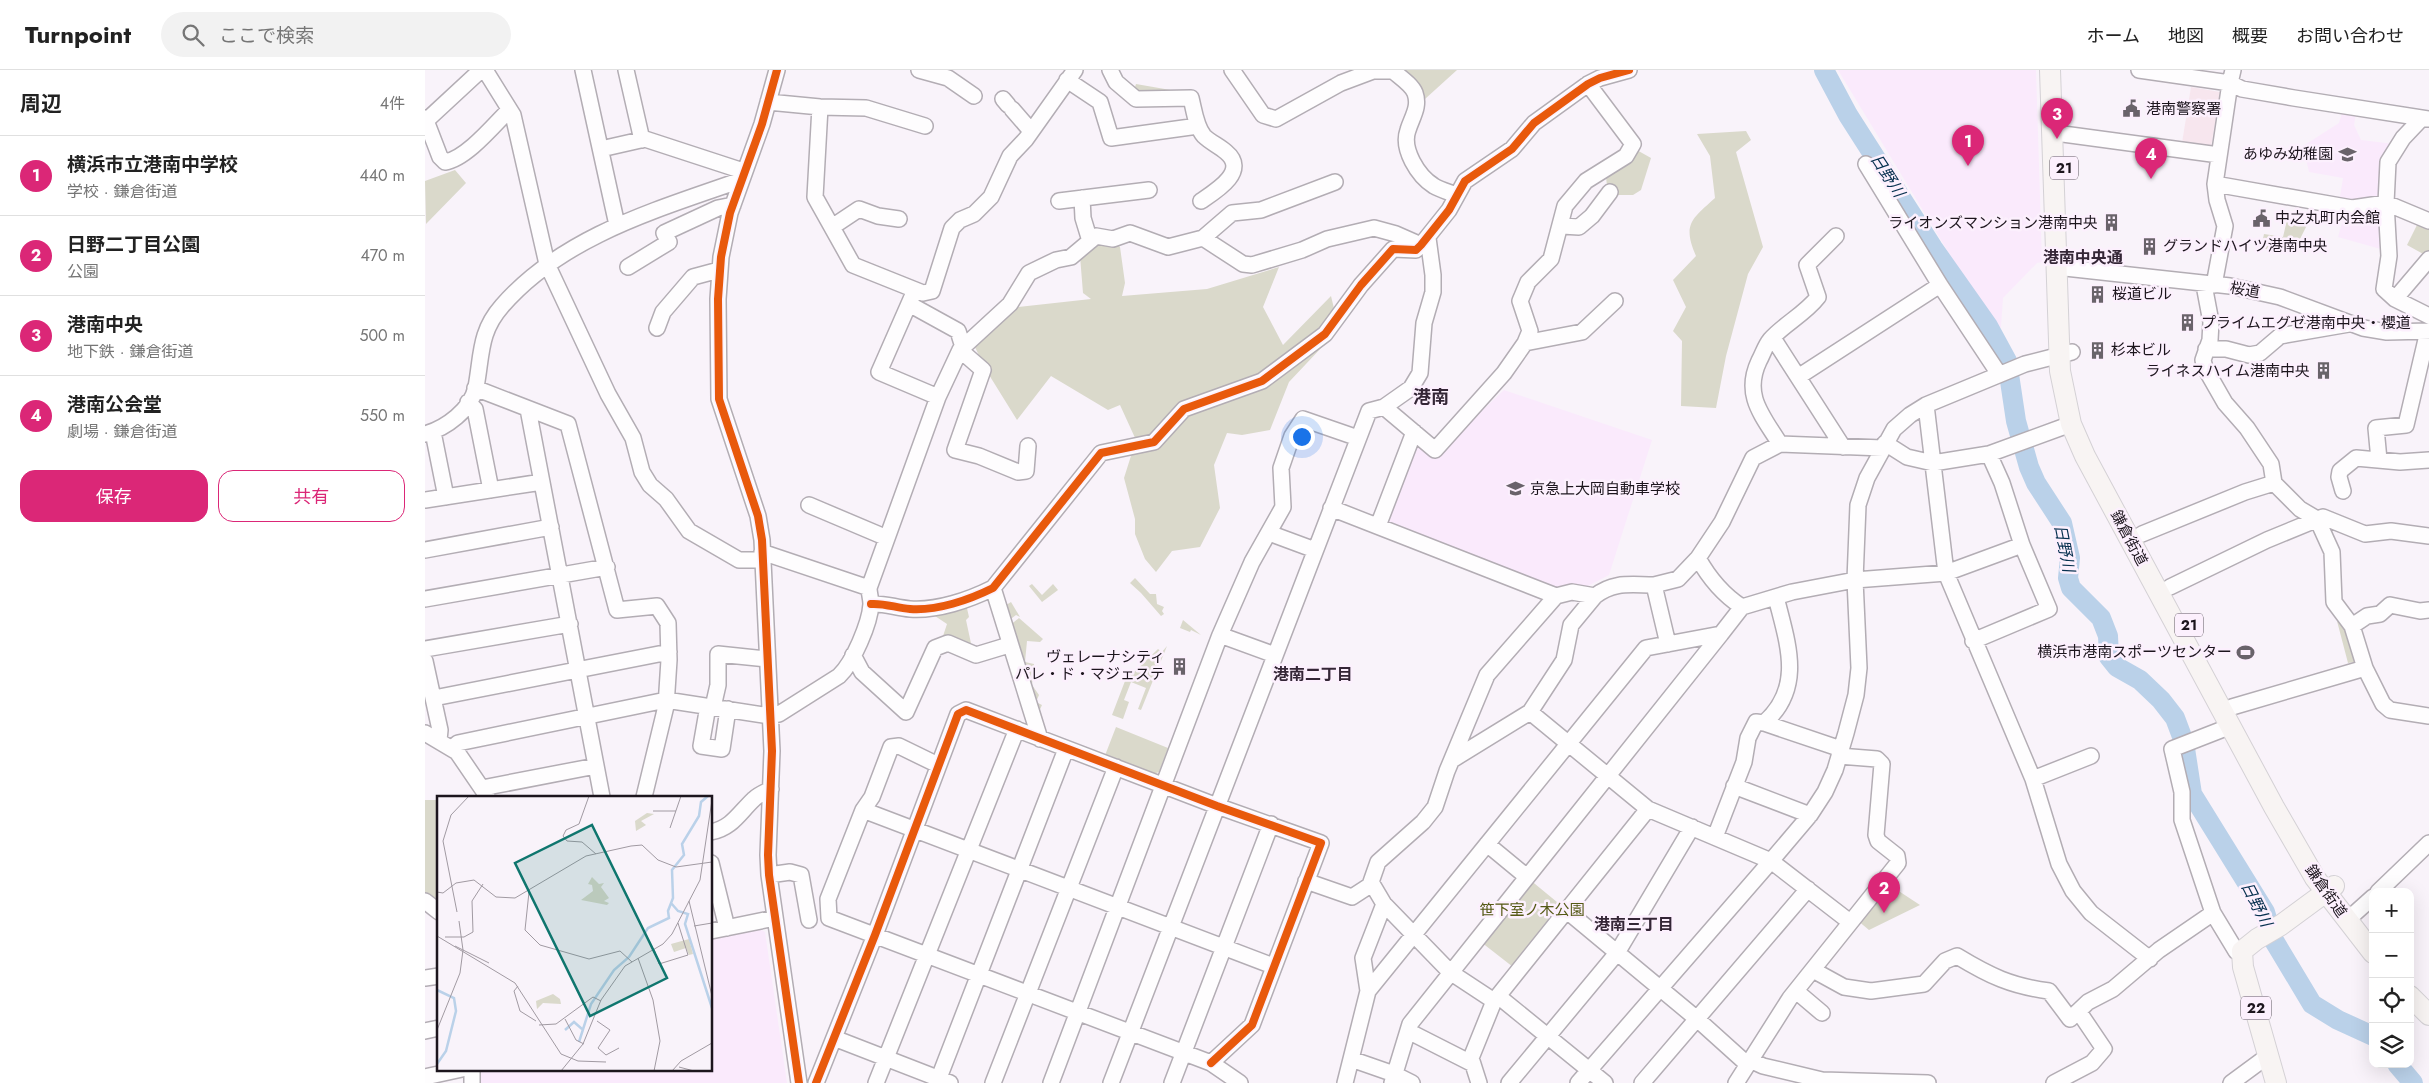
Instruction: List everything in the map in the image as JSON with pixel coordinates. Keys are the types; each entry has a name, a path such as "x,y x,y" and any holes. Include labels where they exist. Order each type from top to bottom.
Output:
{"main road":[{"name":"鎌倉街道","path":"2050,70 2066,353 2088,432 2101,465 2142,534 2170,587 2274,807 2369,947"},
{"name":"鎌倉街道","path":"2061,267 2062,70"},
{"name":"鎌倉街道","path":"2066,353 2060,371 2071,424 2085,456 2232,716"},
{"name":"鎌倉街道","path":"2330,889 2369,933"},
{"path":"2249,945 2281,925 2330,889"},
{"name":"22","path":"2249,945 2243,967 2269,1055 2275,1083"},
{"path":"2414,985 2429,999"},
{"path":"2414,1000 2429,1015"}],"street":[{"path":"481,70 426,119 441,157 445,162 453,161 469,149 509,110"},
{"path":"485,70 513,115 547,264 608,394 633,438 642,472 650,486 666,499 689,531 739,560 762,556 869,588"},
{"path":"583,70 617,225"},
{"path":"626,70 642,140"},
{"path":"777,70 733,205 719,270 717,322 719,399 758,516 762,556 772,750 769,875 799,1083"},
{"path":"919,70 950,74 974,96"},
{"path":"1110,70 1116,82 1136,99 1191,98 1203,135 1228,153 1234,161 1233,172 1223,186 1201,201"},
{"path":"1232,70 1263,115 1276,119 1341,83 1373,71 1393,71 1415,91 1418,105 1407,132 1406,140 1412,160 1421,175 1435,186 1456,195"},
{"path":"871,604 884,603 909,609 934,608 981,594 993,588 1101,453 1154,442 1184,409 1262,382 1325,334 1361,285 1393,249 1416,250 1425,242 1449,210 1465,181 1512,149 1534,123 1595,77 1629,70"},
{"path":"2139,70 2231,76 2242,88 2426,119"},
{"path":"820,107 815,197 853,265 923,293 932,291 952,228 961,220 974,214 991,196 1010,156 1031,131 1071,75 1100,102 1111,138 1199,126"},
{"path":"2231,76 2215,184 2217,200 2225,226 2209,285 2211,322 2210,340 2203,360 2205,368 2225,389 2271,464 2274,483 2300,508 2317,519 2332,552 2334,602 2352,626 2365,668 2383,704 2390,710 2429,711"},
{"path":"1384,407 1435,450 1503,373 1525,343 1529,331 1519,301 1528,282 1551,259 1562,226 1565,206 1586,181 1626,156 1633,144 1595,77"},
{"path":"768,102 820,107 866,108 925,126"},
{"path":"1008,105 1031,131"},
{"path":"2426,119 2403,138 2388,162 2386,203 2389,256 2384,289 2395,299 2429,316"},
{"path":"2063,134 2219,155"},
{"path":"601,149 645,139 742,176"},
{"path":"1866,164 1940,286 2000,373"},
{"path":"446,497 429,433 453,420 468,402 475,388 479,359 487,326 516,291 547,264 617,225 651,210 742,176"},
{"path":"446,744 666,700 770,716 779,714 847,669 866,623 871,604 869,588 938,397 961,349 1010,304 1029,273 1056,260 1071,257 1096,236 1113,239 1130,233 1168,247 1203,238 1232,213 1261,210 1335,182"},
{"path":"2215,184 2352,208 2386,203 2429,221"},
{"path":"1059,201 1149,190"},
{"path":"1562,226 1579,227 1592,216 1610,192"},
{"path":"1082,198 1083,218 1090,241"},
{"path":"628,267 669,242 664,233 718,208 733,205"},
{"path":"832,227 859,209 878,216 899,220"},
{"path":"1203,238 1243,264 1252,265 1302,250 1327,239 1374,228 1425,242"},
{"path":"1780,444 1757,407 1752,391 1752,376 1769,341 1812,304 1817,296 1807,265 1837,236"},
{"path":"1111,1083 1369,412 1384,407 1411,388 1420,373 1424,323 1433,292 1433,275 1425,242"},
{"path":"2395,299 2429,259"},
{"name":"桜道","path":"2061,267 2209,285 2280,297 2351,324 2387,332 2429,331"},
{"path":"657,328 663,312 693,277 719,270"},
{"path":"1799,377 1940,286"},
{"path":"915,290 879,372 938,397"},
{"path":"1525,343 1583,332 1615,300"},
{"path":"909,304 957,331 961,349 983,370 955,450 979,456 1019,472 1026,471 1028,446"},
{"path":"2206,349 2226,349 2249,355 2255,354 2260,353 2280,336 2351,324"},
{"path":"2379,460 2376,428 2406,425 2429,331"},
{"path":"1773,338 1843,447"},
{"path":"1578,1083 1771,861 1810,815 1823,796 1840,752 1856,696 1859,668 1855,580 1858,505 1862,490 1894,429 1909,415 1926,405 2000,373 2066,353"},
{"path":"475,388 568,424 617,610 657,606 669,623 666,700 644,796"},
{"path":"468,402 475,409 491,490"},
{"path":"1926,405 1946,573 1973,641 2033,779 2052,843 2073,891 2091,913 2149,959"},
{"path":"528,409 602,796"},
{"path":"1051,1083 1220,635 1252,562 1283,507 1281,468 1292,436 1303,418 1358,438"},
{"path":"1452,760 1530,712 1563,660 1571,625 1595,596 1606,587 1615,584 1654,585 1678,579 1698,558 1722,522 1753,458 1780,444 1843,447 1884,446 1907,456 1933,463 1989,454 2071,424"},
{"path":"1378,526 1414,432"},
{"path":"1973,641 2049,609 2022,545 2002,483 1989,454"},
{"path":"2343,491 2339,476 2340,470 2356,458 2400,462 2429,460"},
{"path":"425,500 542,482"},
{"path":"2142,534 2245,492 2274,483"},
{"path":"809,504 887,538"},
{"path":"1331,508 1556,596"},
{"path":"2170,587 2267,540 2323,517 2365,534 2391,531 2429,536"},
{"path":"425,550 551,526"},
{"path":"1269,533 1315,550"},
{"path":"1393,1078 1410,1024 1742,607 1776,597 1855,580 1946,573 2022,545"},
{"path":"1698,558 1707,575 1726,596 1742,607"},
{"path":"425,599 607,567"},
{"path":"1654,585 1668,644"},
{"path":"993,588 1009,645 1040,739"},
{"path":"1307,881 1352,897 1372,884 1378,862 1423,822 1435,807 1487,675 1556,596 1571,592 1595,596"},
{"path":"1764,722 1775,713 1783,700 1789,679 1788,650 1776,597"},
{"path":"2352,626 2367,616 2380,614 2390,605 2421,611 2429,610"},
{"path":"425,649 569,624"},
{"path":"1368,991 1646,648 1721,634"},
{"path":"1220,635 1275,655"},
{"path":"853,656 862,672 906,712 935,648 948,643 976,655 1009,645"},
{"path":"434,698 578,668 669,652"},
{"path":"716,708 718,654 767,659"},
{"path":"425,661 440,730 446,744"},
{"path":"2249,945 2236,951 2213,913 2182,820 2182,792 2172,749 2195,740 2232,716 2365,668"},
{"path":"816,1083 875,935 958,714 966,710 1217,806 1321,843 1252,1025 1211,1063"},
{"path":"1530,712 1648,808 1771,861 1850,922"},
{"path":"1715,837 1744,762 1748,738 1756,722 1764,722 1840,752 1877,760 1882,764 1876,835 1879,841 1897,856 1898,863 1796,991 1736,1083"},
{"path":"876,1083 1017,729"},
{"path":"425,733 446,744 468,765 485,792 596,766"},
{"path":"938,765 899,746 891,747 872,797 863,810 828,899 829,918 1211,1063 1240,1083"},
{"path":"834,1038 942,1082 979,975 1066,748"},
{"path":"2033,779 2091,756"},
{"path":"993,1083 1116,767"},
{"path":"1734,786 1810,815"},
{"path":"713,832 723,829 731,824 755,797 771,789"},
{"path":"1478,1083 1471,1058 1496,998 1648,808"},
{"path":"863,810 1273,966"},
{"path":"1172,1083 1271,824"},
{"path":"1509,1083 1617,953 1691,827"},
{"path":"2382,888 2429,843"},
{"path":"1487,844 1527,878"},
{"path":"713,870 727,928"},
{"path":"769,875 791,872 801,875 809,920"},
{"path":"1372,884 1384,904 1450,972 1496,998 1605,1083"},
{"path":"1641,1083 1808,889"},
{"path":"425,901 437,910"},
{"path":"2354,914 2369,901"},
{"path":"1345,1083 1368,991 1363,958 1384,904"},
{"path":"1567,911 1749,1062 1822,1080 1929,1083"},
{"path":"1813,970 1844,987 1879,990 1924,984 1945,961 1957,956 1984,973 2019,987 2049,991 2070,1018 2088,1002 2113,990 2149,959 2213,913"},
{"path":"713,931 775,918"},
{"path":"1796,991 1822,1013"},
{"path":"2054,1083 2092,1063 2104,1050 2079,1012"},
{"path":"1407,1032 1473,1064"},
{"path":"2231,1083 2269,1055"},
{"path":"1351,1059 1393,1078 1412,1083"},
{"path":"425,1077 457,1070"},
{"path":"472,1070 472,1083"}],"shaded area":[{"path":"1838,70 2036,70 2042,262 2037,263 2003,298 2001,327 1996,331"},
{"path":"2191,87 2220,92 2211,147 2182,143"},
{"name":"あゆみ幼稚園","path":"2343,110 2356,112 2354,125 2361,140 2394,144 2383,198 2339,203 2343,178 2309,172 2303,146 2339,123"},
{"path":"2382,207 2384,250 2338,237 2346,209"},
{"name":"京急上大岡自動車学校","path":"1504,390 1652,440 1609,575 1584,588 1557,589 1381,524 1417,440 1435,455"},
{"path":"760,929 765,932 787,1083 477,1083 476,1070 713,1070 713,939"}],"green space":[{"path":"1397,70 1457,70 1425,99 1407,76"},
{"path":"1136,84 1182,92 1133,93"},
{"path":"1746,131 1751,140 1736,152 1763,247 1748,274 1726,356 1716,408 1681,406 1682,341 1673,331 1686,307 1673,280 1696,256 1690,236 1690,229 1695,217 1715,198 1710,156 1697,134"},
{"path":"1635,149 1651,158 1641,190 1633,195 1616,195 1607,186 1606,177"},
{"path":"455,170 466,183 426,224 425,181"},
{"path":"2287,220 2308,223 2295,249 2287,246 2284,253 2261,248 2264,234 2283,237"},
{"path":"2418,223 2429,227 2429,250 2425,255 2407,245"},
{"path":"1098,242 1117,244 1120,247 1125,283 1122,296 1207,289 1279,267 1263,307 1283,345 1331,296 1339,329 1289,382 1270,430 1242,435 1227,433 1214,465 1220,508 1200,547 1172,551 1156,572 1145,559 1135,534 1135,519 1124,478 1136,440 1120,405 1108,410 1051,376 1017,420 986,370 972,341 1010,308 1091,299 1083,293 1080,256"},
{"path":"1135,578 1150,594 1156,594 1157,604 1164,607 1162,611 1164,614 1161,616 1130,583"},
{"path":"1032,584 1042,595 1053,584 1058,590 1042,602 1029,586"},
{"path":"1011,602 1020,617 1016,615 1008,621 1003,607"},
{"path":"966,604 969,617 966,620 972,648 942,639 947,624 932,614"},
{"path":"1019,618 1043,639 1040,642 1027,641 1025,662 1034,664 1032,685 1039,695 1036,702 1042,705 1037,716 1009,626"},
{"path":"1183,620 1201,635 1191,630 1190,632 1180,628"},
{"path":"2337,621 2348,629 2361,661 2348,663"},
{"path":"1167,646 1141,710 1138,709 1146,688 1131,682 1124,700 1129,702 1123,719 1112,715 1125,681 1158,649 1162,652"},
{"path":"1116,727 1168,748 1159,772 1151,775 1104,758"},
{"path":"425,800 437,800 437,905 425,895"},
{"name":"笹下室ノ木公園","path":"1529,879 1563,907 1513,967 1481,942"},
{"path":"1888,884 1920,905 1869,930 1857,920"}],"waterway":[{"name":"日野川","path":"1824,70 1848,115 1933,248 1988,326 2007,361 2016,421 2029,467 2036,483 2062,523 2070,558 2068,578 2071,588 2101,618 2108,636 2109,657 2117,667 2140,680 2161,700 2175,718 2184,742 2192,794 2265,912 2273,939 2312,1004 2338,1020 2369,1034"},
{"name":"日野川","path":"2400,1068 2413,1083"}],"cycle path":[{"path":"777,70 762,124 730,213 721,257 718,299 719,399 758,516 762,540 772,751 769,875 799,1083"},
{"path":"871,604 910,609 931,608 974,597 993,588 1101,453 1154,442 1184,409 1262,381 1325,334 1361,285 1393,249 1416,250 1449,210 1465,181 1512,149 1534,123 1588,84 1600,78 1629,70"},
{"path":"816,1083 875,935 958,714 966,710 1217,806 1321,843 1252,1025 1211,1063"}],"place":[{"name":"港南警察署","path":"2132,109"},
{"name":"港南中央","path":"2057,139"},
{"name":"あゆみ幼稚園","path":"2347,154"},
{"name":"横浜市立港南中学校","path":"1968,166"},
{"name":"港南公会堂","path":"2151,179"},
{"name":"中之丸町内会館","path":"2261,218"},
{"name":"ライオンズマンション港南中央","path":"2112,223"},
{"name":"グランドハイツ港南中央","path":"2149,246"},
{"name":"桜道ビル","path":"2098,294"},
{"name":"プライムエグゼ港南中央・櫻道","path":"2187,323"},
{"name":"杉本ビル","path":"2097,350"},
{"name":"ライネスハイム港南中央","path":"2324,371"},
{"name":"京急上大岡自動車学校","path":"1516,489"},
{"name":"横浜市港南スポーツセンター","path":"2246,652"},
{"name":"ヴェレーナシティ パレ・ド・マジェステ","path":"1179,666"},
{"name":"日野二丁目公園","path":"1884,913"}],"district":[{"name":"港南中央通","path":"2083,257"},
{"name":"港南","path":"1431,397"},
{"name":"港南二丁目","path":"1313,674"},
{"name":"港南三丁目","path":"1634,924"}]}
